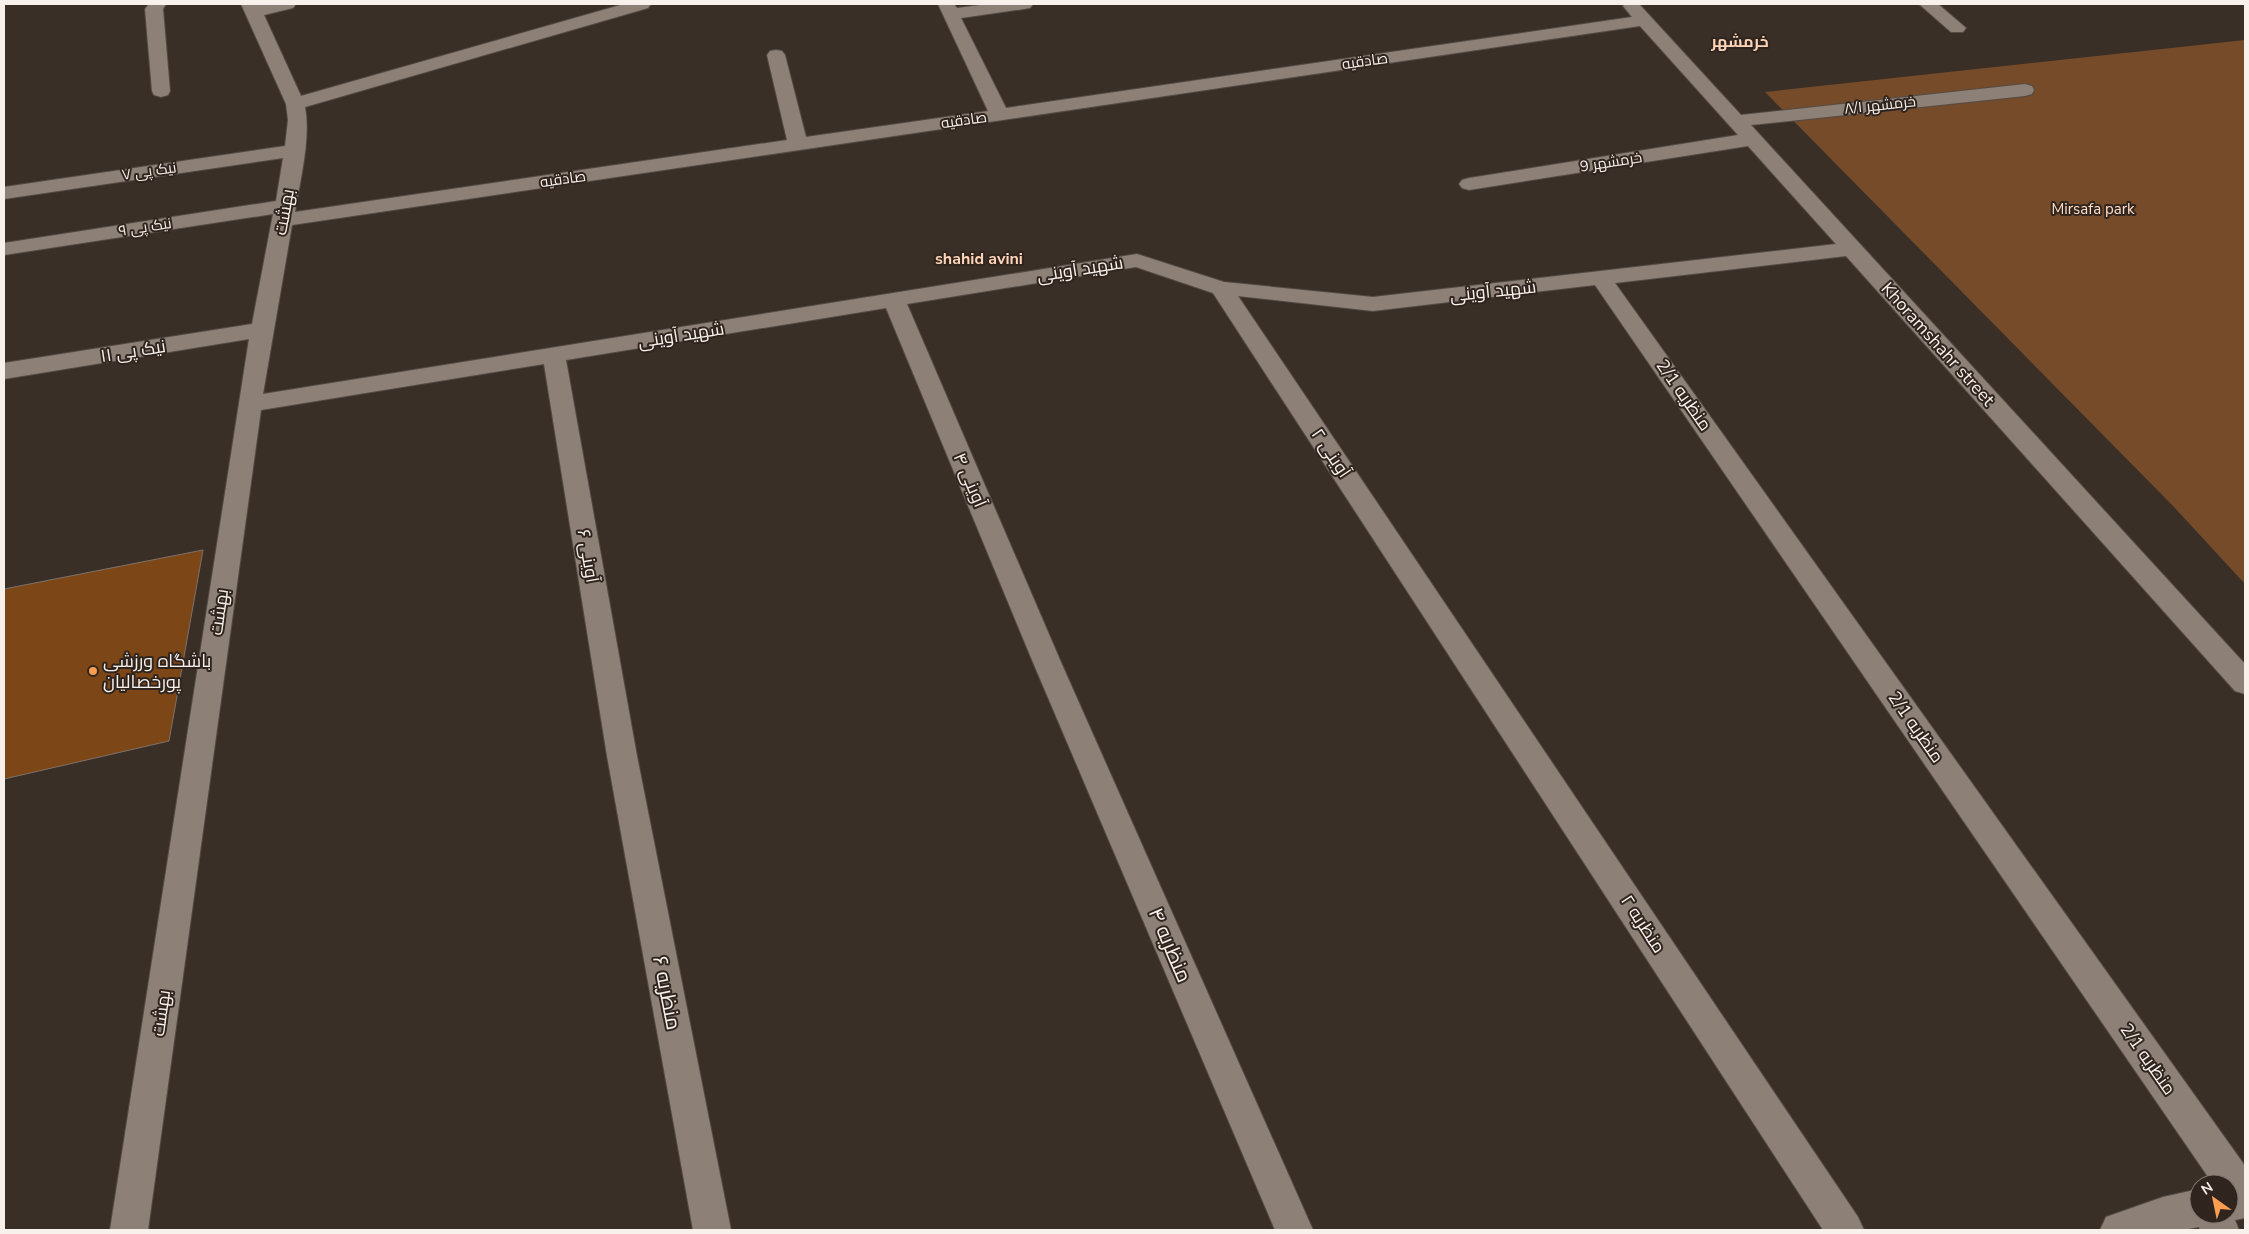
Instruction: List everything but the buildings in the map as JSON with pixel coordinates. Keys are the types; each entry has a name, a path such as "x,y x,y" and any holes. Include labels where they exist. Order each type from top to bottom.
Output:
{"street":[{"path":"158,4 154,9 161,91"},
{"path":"252,8 287,4"},
{"path":"295,104 642,4"},
{"path":"1000,115 948,9 1024,4"},
{"path":"1928,4 1957,28"},
{"name":"بهشت","path":"129,1230 261,330 285,213 295,150 298,120 295,104 252,8"},
{"name":"صادقیه","path":"285,213 1000,115 1638,12"},
{"name":"Khoramshahr street","path":"1638,12 2245,683"},
{"path":"776,54 798,144"},
{"name":"خرمشهر ۸/۱","path":"1736,121 2025,90"},
{"name":"خرمشهر 9","path":"1469,184 1753,139"},
{"name":"نیک پی ۷","path":"4,193 295,150"},
{"name":"نیک پی ۹","path":"4,249 285,213"},
{"name":"شهید آوینی","path":"250,404 1137,260 1221,288 1374,304 1852,249"},
{"name":"منظریه 2/1","path":"1601,278 2225,1174"},
{"name":"آوینی ۲","path":"1221,288 1441,618"},
{"name":"آوینی ۴","path":"894,300 1046,660"},
{"name":"نیک پی ۱۱","path":"4,372 261,330"},
{"name":"آوینی ۶","path":"554,356 622,756"},
{"name":"منظریه ۲","path":"1441,618 1845,1230"},
{"name":"منظریه ۴","path":"1046,660 1294,1230"},
{"name":"منظریه ۶","path":"622,756 712,1230"},
{"path":"2163,1216 2189,1200"},
{"path":"2119,1230 2163,1216 2189,1210"}],"green space":[{"name":"Mirsafa park","path":"2245,40 2245,584 2174,507 1765,92"}],"place":[{"name":"باشگاه ورزشی پورخصالیان","path":"93,671"}],"district":[{"name":"خرمشهر","path":"1740,42"},
{"name":"shahid avini","path":"979,259"}]}
